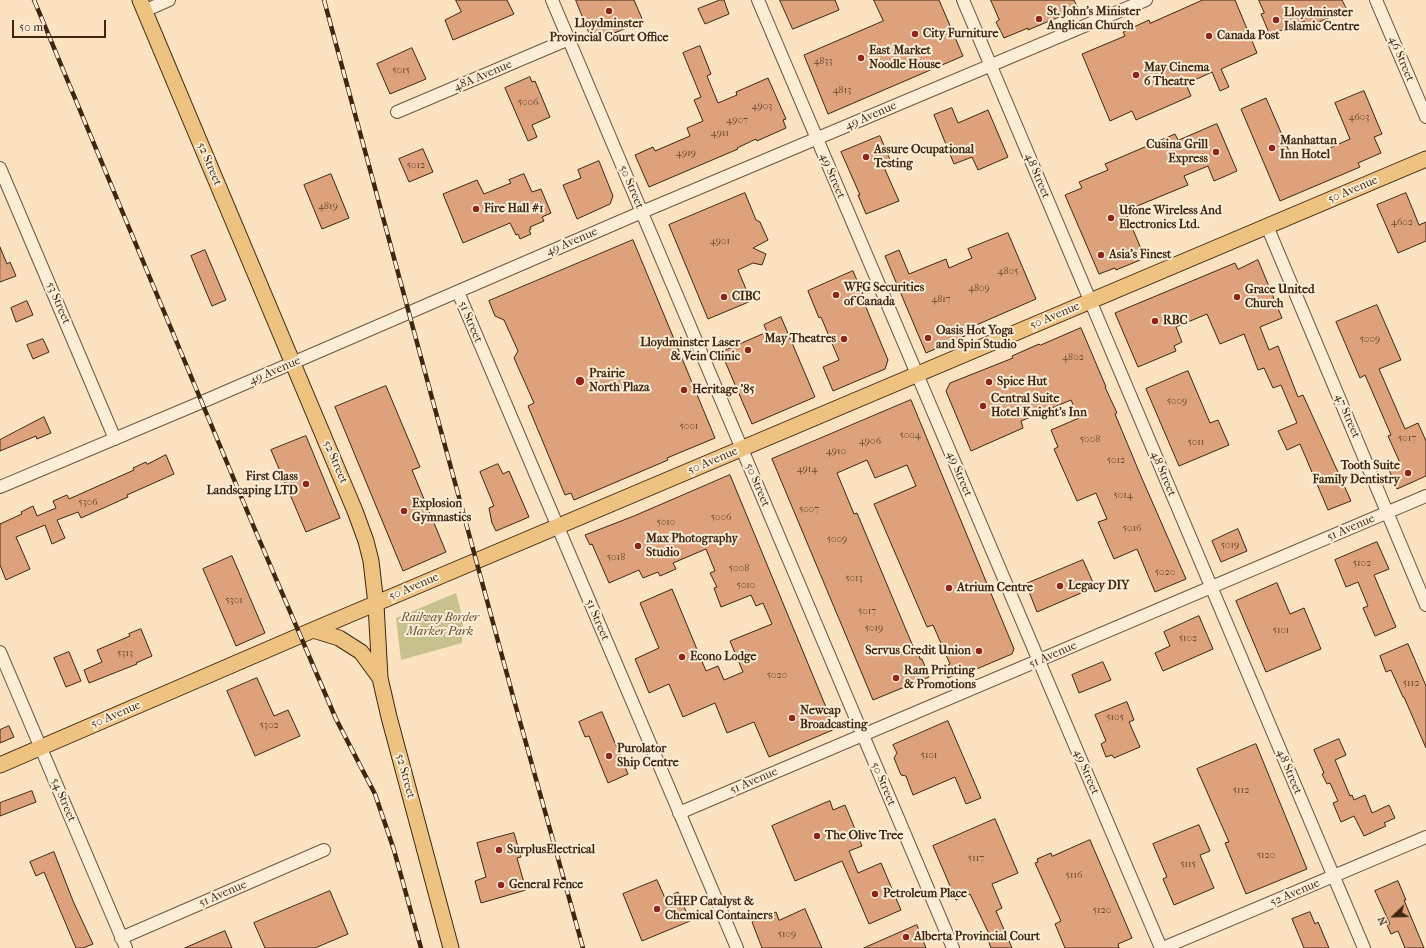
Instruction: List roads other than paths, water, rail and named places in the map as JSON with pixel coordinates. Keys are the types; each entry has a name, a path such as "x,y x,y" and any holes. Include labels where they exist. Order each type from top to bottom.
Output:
{"main road":[{"name":"52 Street","path":"142,5 362,527 371,561 376,604 380,678 389,718 451,948"},
{"name":"50 Avenue","path":"0,765 313,630 1426,159"},
{"path":"313,630 339,638 361,652 380,678"}],"street":[{"path":"142,5 170,0"},
{"name":"50 Street","path":"552,0 953,948"},
{"name":"49 Street","path":"758,0 1162,948"},
{"name":"48 Street","path":"963,0 1364,948"},
{"name":"49 Avenue","path":"0,487 202,402 642,212 1146,0"},
{"name":"46 Street","path":"1376,0 1426,117"},
{"name":"48A Avenue","path":"397,112 569,39"},
{"name":"53 Street","path":"0,168 115,439"},
{"name":"47 Street","path":"1267,226 1426,605"},
{"name":"51 Street","path":"458,292 737,948"},
{"name":"51 Avenue","path":"679,813 1426,496"},
{"name":"54 Street","path":"0,652 123,943"},
{"name":"52 Avenue","path":"1162,948 1334,877 1426,837"},
{"name":"51 Avenue","path":"123,943 324,850"}],"railway":[{"path":"34,0 253,525 336,719 375,794 394,850 421,948"},
{"path":"324,0 514,700 583,948"}],"place":[{"name":"Lloydminster Provincial Court Office","path":"609,11"},
{"name":"St. John's Minister Anglican Church","path":"1039,19"},
{"name":"Lloydminster Islamic Centre","path":"1276,20"},
{"name":"City Furniture","path":"915,34"},
{"name":"Canada Post","path":"1209,36"},
{"name":"East Market Noodle House","path":"861,58"},
{"name":"May Cinema 6 Theatre","path":"1136,75"},
{"name":"Manhattan Inn Hotel","path":"1272,148"},
{"name":"Cusina Grill Express","path":"1216,152"},
{"name":"Assure Ocupational Testing","path":"866,157"},
{"name":"Fire Hall #1","path":"476,209"},
{"name":"Ufone Wireless And Electronics Ltd.","path":"1111,218"},
{"name":"Asia's Finest","path":"1101,255"},
{"name":"WFG Securities of Canada","path":"836,295"},
{"name":"CIBC","path":"724,297"},
{"name":"Grace United Church","path":"1237,297"},
{"name":"RBC","path":"1155,321"},
{"name":"Oasis Hot Yoga and Spin Studio","path":"928,338"},
{"name":"May Theatres","path":"844,339"},
{"name":"Lloydminster Laser & Vein Clinic","path":"748,350"},
{"name":"Prairie North Plaza","path":"580,381"},
{"name":"Spice Hut","path":"989,382"},
{"name":"Heritage ’85","path":"684,390"},
{"name":"Central Suite Hotel Knight's Inn","path":"983,406"},
{"name":"Tooth Suite Family Dentistry","path":"1408,473"},
{"name":"First Class Landscaping LTD","path":"306,484"},
{"name":"Explosion Gymnastics","path":"404,511"},
{"name":"Max Photography Studio","path":"638,546"},
{"name":"Legacy DIY","path":"1060,586"},
{"name":"Atrium Centre","path":"949,588"},
{"name":"Servus Credit Union","path":"979,651"},
{"name":"Econo Lodge","path":"682,657"},
{"name":"Ram Printing & Promotions","path":"896,678"},
{"name":"Newcap Broadcasting","path":"792,718"},
{"name":"Purolator Ship Centre","path":"609,756"},
{"name":"The Olive Tree","path":"817,836"},
{"name":"SurplusElectrical","path":"499,850"},
{"name":"General Fence","path":"501,885"},
{"name":"Petroleum Place","path":"875,894"},
{"name":"CHEP Catalyst & Chemical Containers","path":"657,909"},
{"name":"Alberta Provincial Court","path":"906,937"}],"park label":[{"name":"Railway Border Marker Park","path":"440,625"}]}
